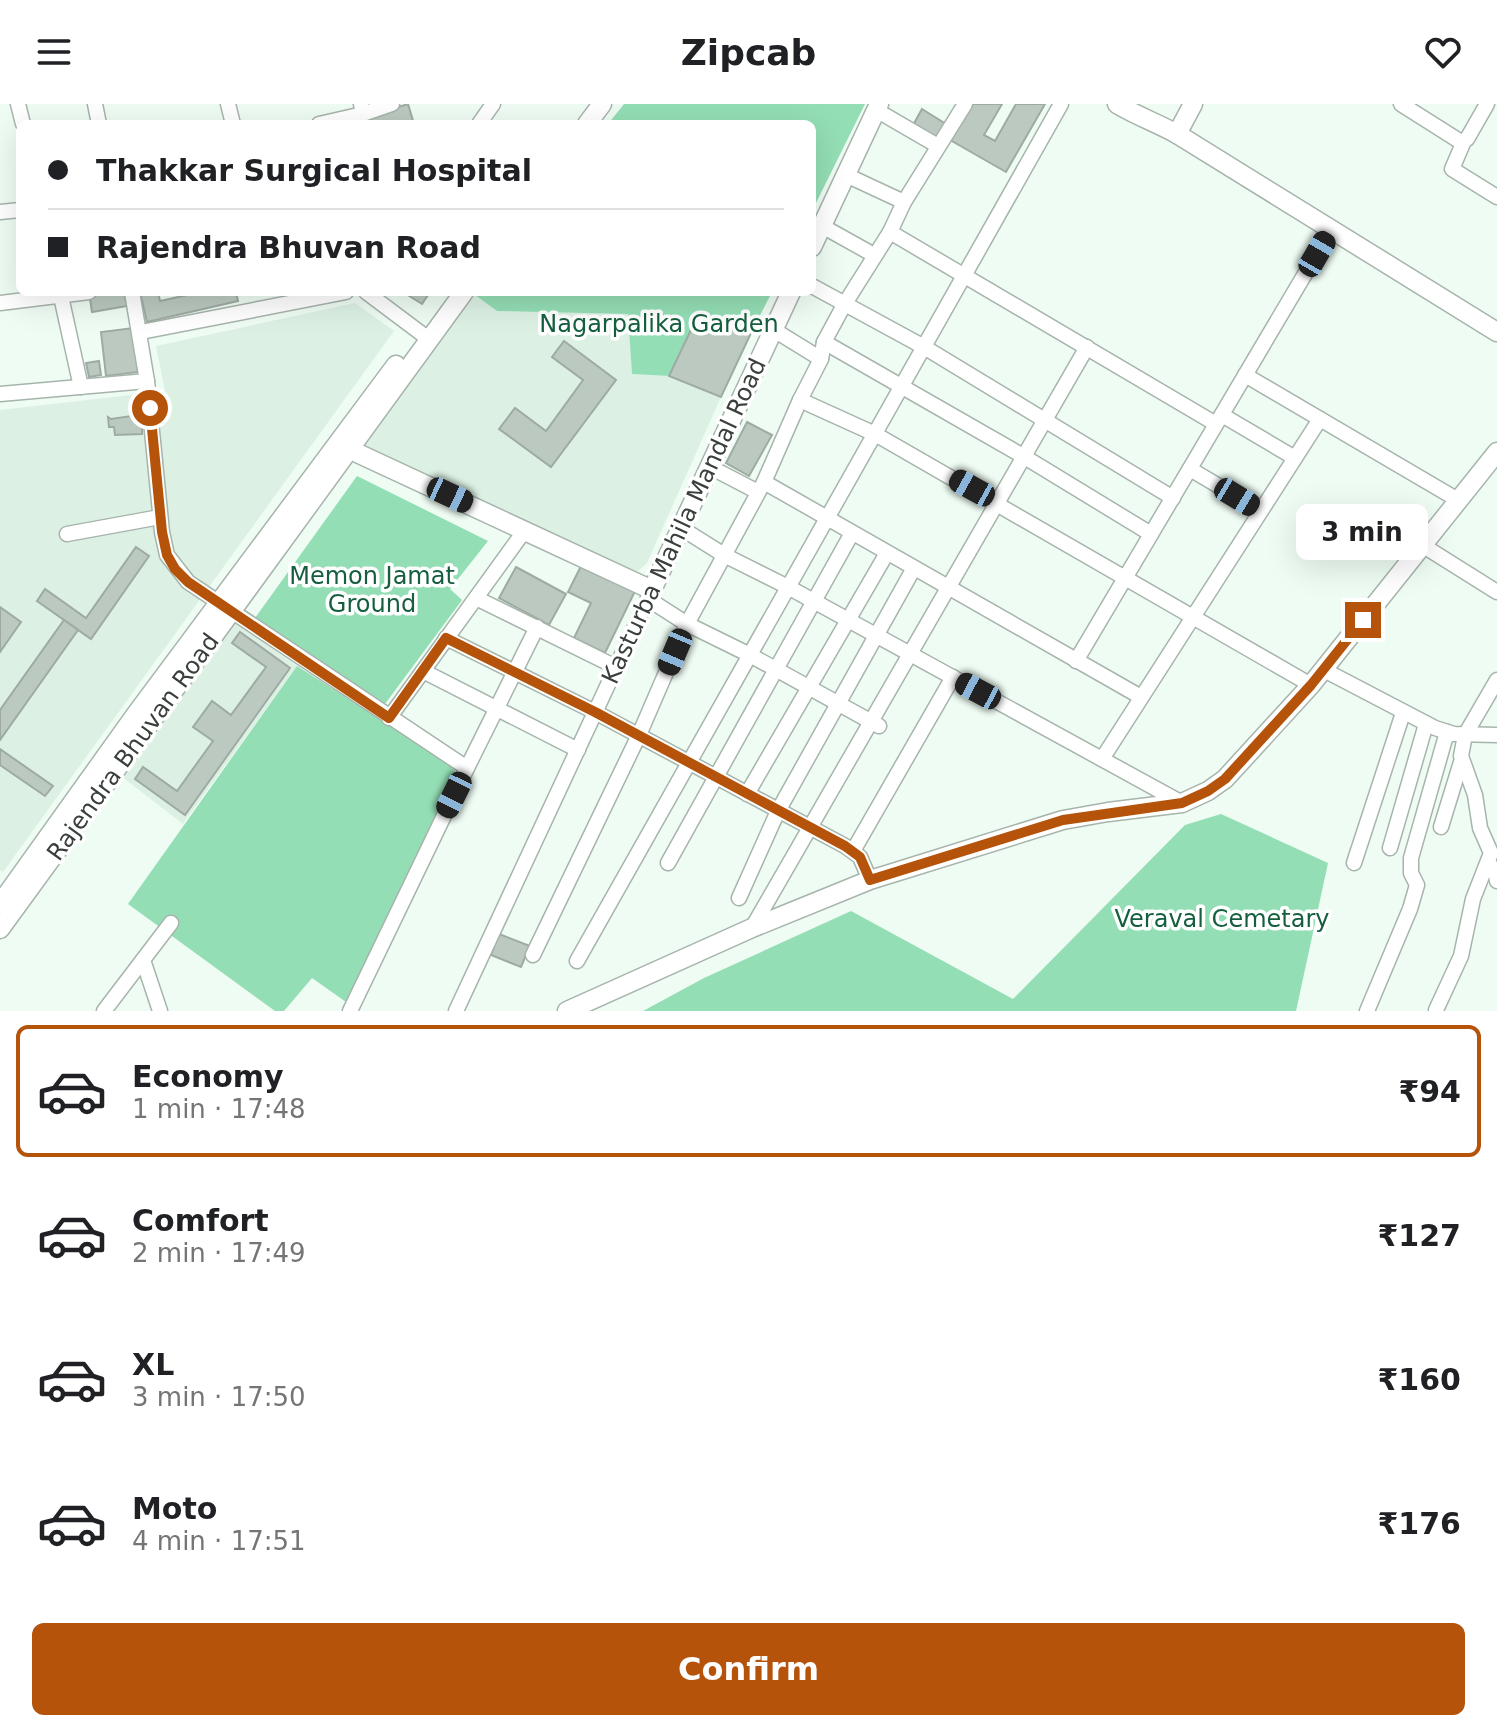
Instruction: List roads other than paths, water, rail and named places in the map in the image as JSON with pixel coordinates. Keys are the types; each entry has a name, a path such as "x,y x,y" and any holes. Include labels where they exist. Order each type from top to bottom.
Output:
{"street":[{"path":"330,120 362,109 392,104"},
{"path":"533,955 639,735 687,624 761,487 821,359 824,342 890,232 904,202 965,104"},
{"path":"577,961 1061,104"},
{"path":"1117,104 1169,130 1497,332"},
{"path":"1138,104 1169,130"},
{"path":"1169,130 1193,104"},
{"path":"1401,104 1456,140 1464,141"},
{"path":"1492,105 1464,141 1452,169 1497,197"},
{"path":"816,239 877,107 938,146"},
{"path":"846,175 904,202"},
{"path":"822,226 874,255"},
{"path":"1076,661 1331,230"},
{"path":"890,232 1087,347 1295,458"},
{"path":"816,288 924,347 1173,498"},
{"path":"0,303 47,296"},
{"path":"60,296 81,387"},
{"path":"133,296 141,332 160,517 167,555 175,569 225,608 467,768"},
{"path":"141,332 326,296"},
{"path":"371,296 425,336"},
{"path":"425,336 449,296"},
{"path":"425,336 460,296"},
{"name":"Kasturba Mahila Mandal Road","path":"456,1011 789,296"},
{"path":"774,330 821,359"},
{"name":"Rajendra Bhuvan Road","path":"8,896 425,336"},
{"path":"824,342 1023,456 1151,534"},
{"path":"752,928 874,724 910,653 1087,347"},
{"path":"1245,375 1458,500"},
{"path":"0,379 2,394 147,381"},
{"path":"800,400 875,434 1311,685"},
{"path":"1102,759 1320,419"},
{"path":"344,446 525,530 650,594 687,624 874,724"},
{"path":"567,1011 752,928 870,880 1063,820 1182,803 1208,791 1225,779 1324,670 1497,452"},
{"path":"710,467 827,518 1141,697"},
{"path":"1190,469 1261,511"},
{"path":"67,534 160,517"},
{"path":"681,528 724,555 877,635 1182,803"},
{"path":"389,718 525,530"},
{"path":"668,863 852,533"},
{"path":"1422,545 1497,592"},
{"path":"747,794 887,553"},
{"path":"739,898 778,811 914,568"},
{"path":"476,598 616,667"},
{"path":"350,1011 537,627"},
{"path":"446,638 639,735 853,851 864,864 870,880"},
{"path":"1324,670 1403,713 1447,732 1497,735"},
{"path":"423,671 578,750"},
{"path":"853,851 953,677"},
{"path":"1441,827 1461,761 1465,735 1497,680"},
{"path":"1354,863 1403,713"},
{"path":"1390,848 1426,724"},
{"path":"1367,1011 1417,885 1411,873 1411,858 1447,732"},
{"path":"1436,1010 1461,956 1473,899 1491,853 1480,828 1472,785 1461,761"},
{"path":"1488,863 1495,870 1497,881"},
{"path":"0,929 8,896"},
{"path":"104,1011 171,923"},
{"path":"143,960 160,1011"}],"park label":[{"name":"Nagarpalika Garden","path":"659,324"},
{"name":"Memon Jamat Ground","path":"372,590"},
{"name":"Veraval Cemetary","path":"1222,919"}]}
